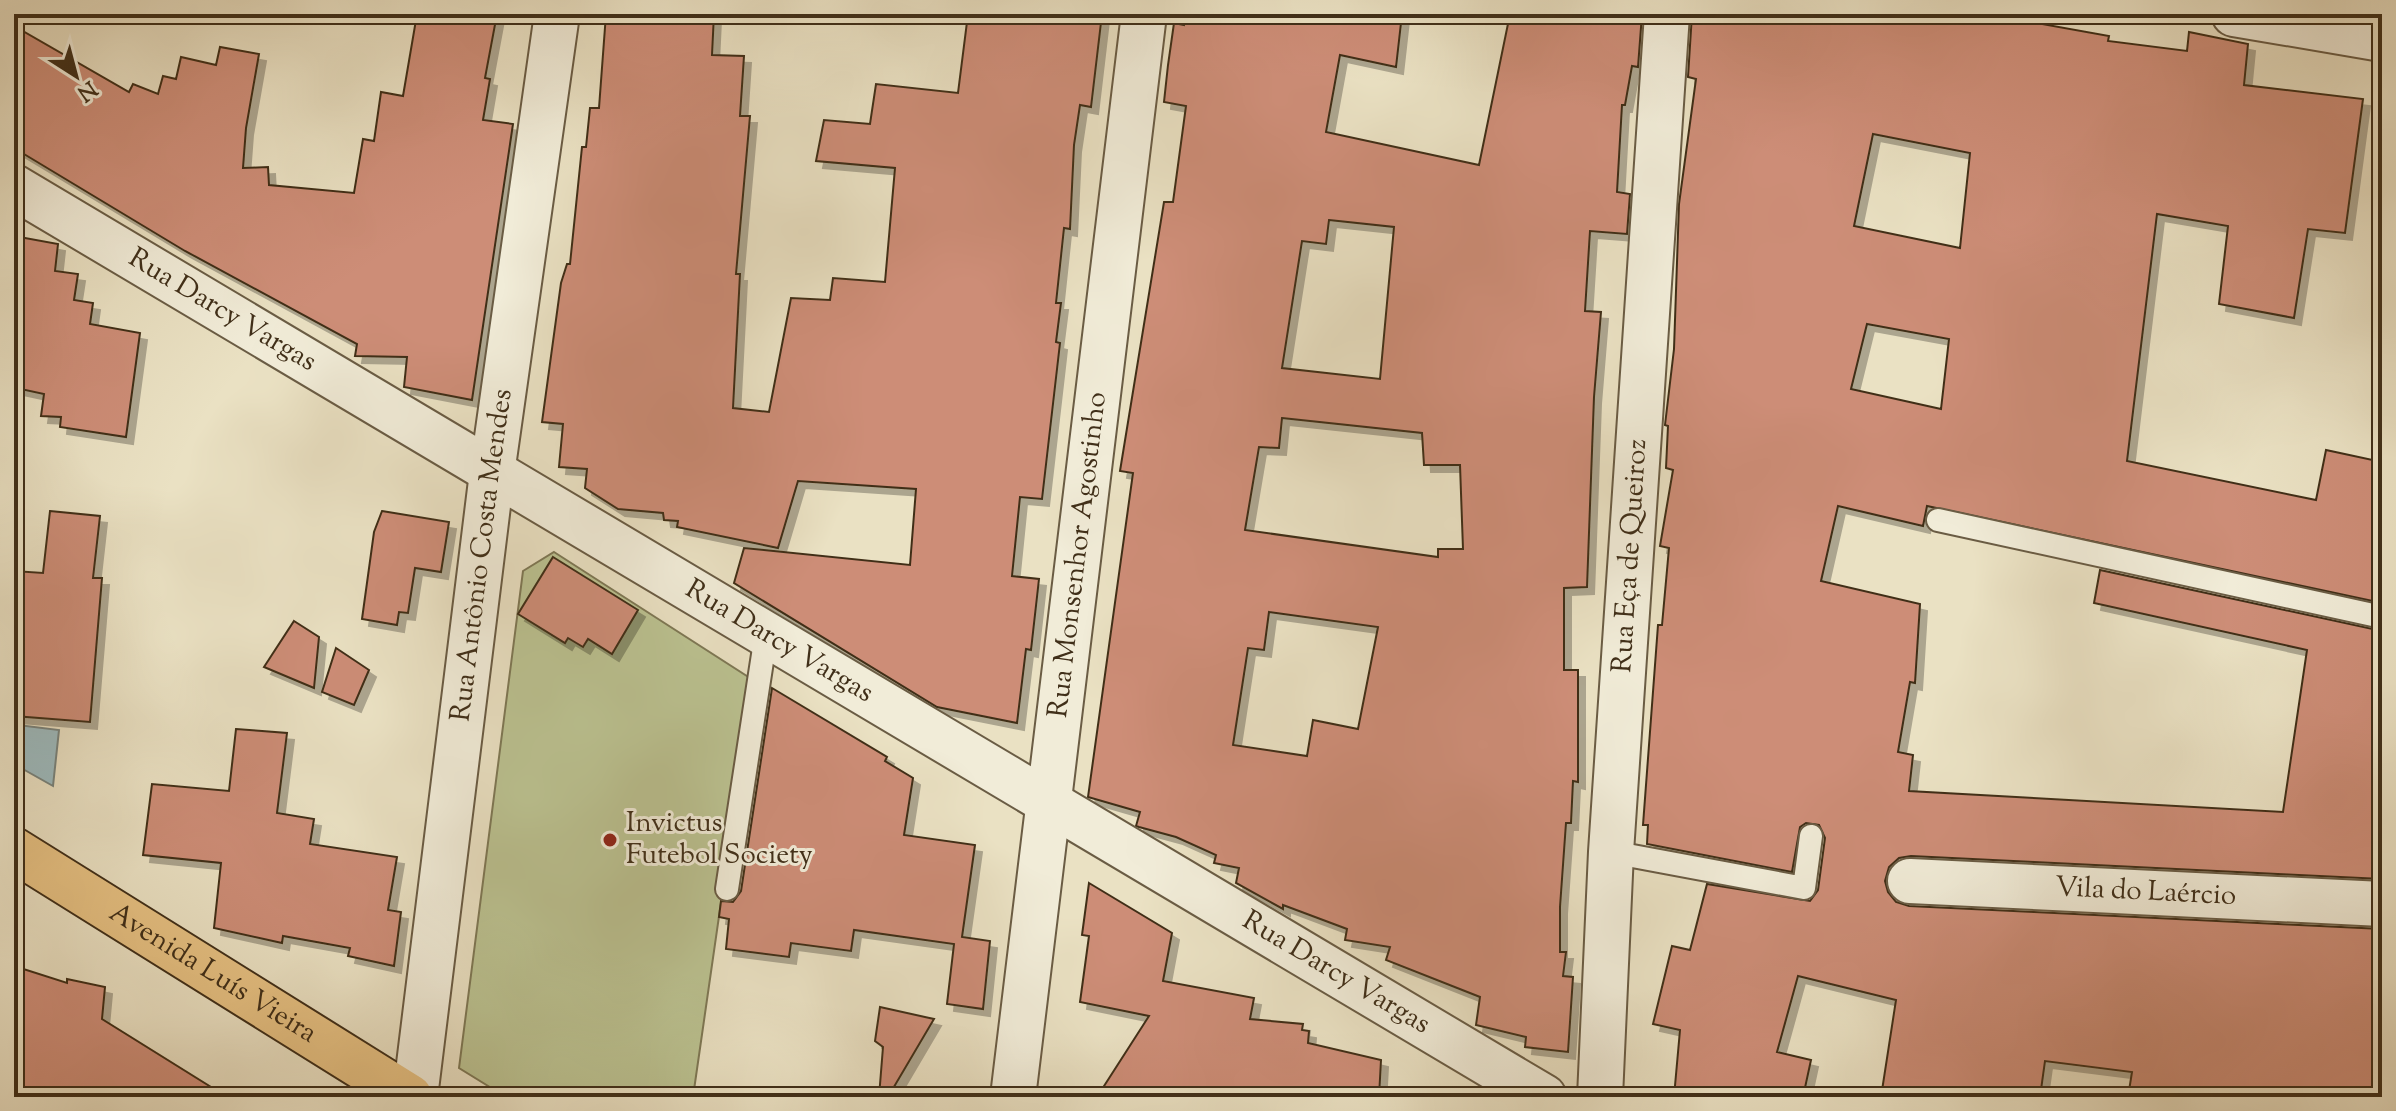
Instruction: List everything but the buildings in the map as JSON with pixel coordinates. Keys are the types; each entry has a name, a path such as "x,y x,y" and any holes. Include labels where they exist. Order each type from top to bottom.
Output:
{"main road":[{"name":"Avenida Luís Vieira","path":"14,850 412,1097"}],"street":[{"name":"Rua Antônio Costa Mendes","path":"412,1097 492,473 557,14"},
{"name":"Rua Monsenhor Agostinho","path":"1013,1097 1144,14"},
{"name":"Rua Eça de Queiroz","path":"1600,1097 1611,852 1667,14"},
{"path":"2234,14 2382,39"},
{"path":"2364,14 2382,26"},
{"name":"Rua Darcy Vargas","path":"14,187 1544,1097"},
{"name":"Vila do Laércio","path":"1910,881 2382,904"}],"lane":[{"path":"1938,520 2382,617"},
{"path":"727,889 766,635"},
{"path":"1611,852 1804,888 1811,836"}],"green space":[{"name":"Invictus Futebol Society","path":"554,552 753,680 693,1097 506,1097 459,1068 523,571"}],"water":[{"path":"18,725 59,730 53,786 14,764"}],"place":[{"name":"Invictus Futebol Society","path":"610,840"}]}
